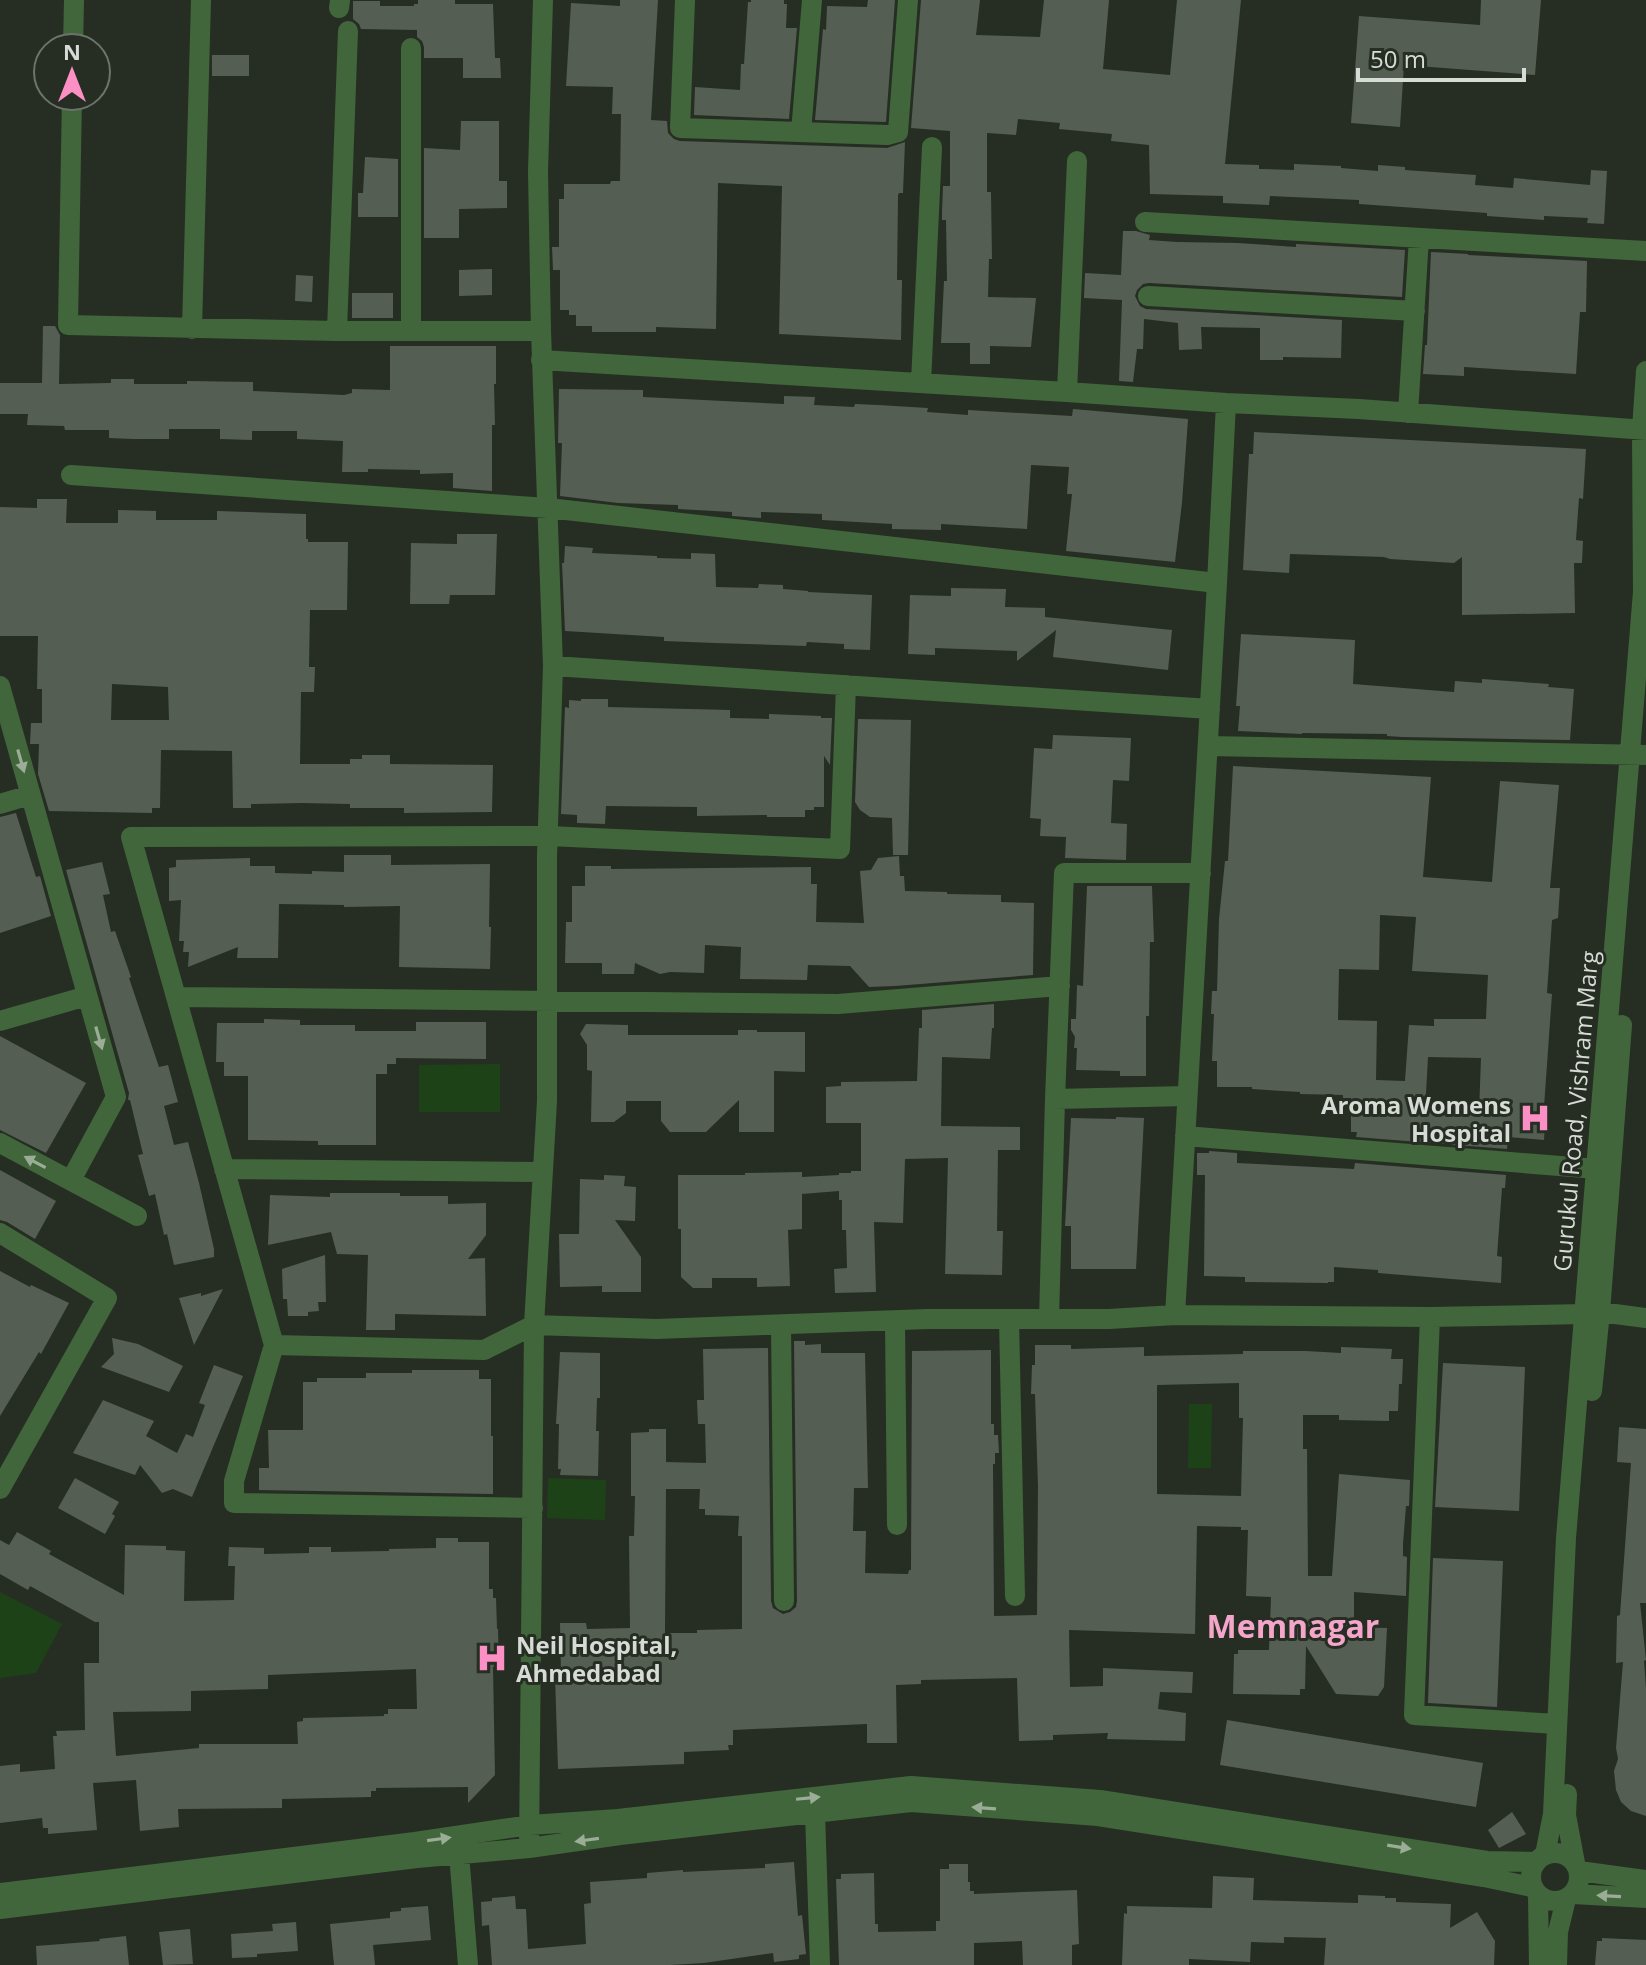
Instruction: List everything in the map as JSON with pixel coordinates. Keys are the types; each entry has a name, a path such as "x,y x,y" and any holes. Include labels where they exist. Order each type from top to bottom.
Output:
{"street":[{"path":"73,32 74,0"},
{"path":"192,329 201,0"},
{"path":"529,1848 534,1325 547,1101 548,836 553,666 541,360 538,172 543,0"},
{"path":"685,0 680,128 887,135 898,132 908,0"},
{"path":"801,132 812,0"},
{"path":"337,331 348,31"},
{"path":"411,48 411,331"},
{"path":"72,112 68,325 337,331 541,331"},
{"path":"921,383 932,147"},
{"path":"1067,392 1077,161"},
{"path":"1145,222 1646,251"},
{"path":"1408,413 1419,238"},
{"path":"1148,296 1415,311"},
{"path":"541,360 1644,430"},
{"name":"Gurukul Road, Vishram Marg","path":"1577,1867 1566,1815 1578,1554 1593,1313 1640,754 1646,371"},
{"path":"1175,1315 1226,403"},
{"path":"71,475 548,508 1217,583"},
{"path":"553,666 1210,709"},
{"path":"533,1508 234,1503 234,1481 274,1345 131,837 548,836 840,849 846,685"},
{"path":"0,686 116,1097 71,1180"},
{"name":"Gurukul Road, Vishram Marg","path":"1541,1859 1553,1814 1566,1538 1593,1313 1597,1169 1646,713"},
{"path":"1208,746 1640,754"},
{"path":"0,804 30,795"},
{"path":"1049,1319 1064,873 1201,873"},
{"path":"176,997 838,1004 1060,986"},
{"path":"0,1021 87,996"},
{"path":"1055,1099 1187,1096"},
{"path":"1185,1136 1597,1169"},
{"path":"0,1143 137,1216"},
{"path":"224,1169 543,1172"},
{"path":"0,1233 107,1298 0,1489"},
{"path":"274,1345 484,1350 534,1325 656,1329 1175,1315 1430,1317 1593,1313 1646,1318"},
{"path":"1430,1317 1414,1715 1557,1724"},
{"path":"1009,1319 1015,1596"},
{"path":"895,1321 897,1525"},
{"path":"781,1325 784,1601"},
{"path":"0,1893 530,1825 618,1819 911,1786 1100,1800 1487,1861 1541,1859"},
{"path":"0,1909 911,1802 1098,1816 1484,1877 1535,1891 1545,1900 1558,1902 1569,1897 1646,1898"},
{"path":"815,1813 820,1965"},
{"path":"1539,1965 1535,1891 1531,1878 1532,1870 1541,1859 1553,1853 1562,1854 1577,1867 1646,1880"},
{"path":"459,1854 468,1965"},
{"path":"1557,1965 1558,1932 1569,1897 1579,1880 1577,1867"}],"green space":[{"path":"500,1064 500,1112 419,1112 419,1065"},
{"path":"1189,1404 1212,1404 1211,1468 1188,1468"},
{"path":"548,1478 606,1480 605,1520 547,1518"},
{"path":"0,1592 62,1624 36,1673 0,1678"}],"building":[{"path":"418,0 493,4 495,58 500,58 501,78 463,78 463,58 424,58 424,47 417,37 417,30 361,29 353,19 353,1 380,1 380,6 414,6"},
{"path":"620,0 658,0 651,120 667,121 668,133 674,139 887,148 905,142 903,193 898,195 897,280 902,280 901,340 779,334 782,186 718,183 716,329 656,327 656,332 592,332 592,326 576,326 576,315 569,315 569,310 560,310 560,270 553,270 552,247 559,247 559,199 564,199 564,184 610,184 611,181 620,181 621,114 612,114 613,87 566,86 571,3 620,6"},
{"path":"784,0 787,4 786,28 797,28 789,119 694,115 695,87 740,90 748,2"},
{"path":"868,0 895,0 886,122 815,120 827,6 867,7"},
{"path":"921,0 980,0 976,35 1040,37 1044,0 1109,0 1103,69 1170,75 1177,0 1241,0 1225,164 1294,170 1294,164 1378,171 1378,165 1405,167 1405,170 1476,175 1475,185 1513,188 1514,178 1590,185 1591,170 1607,171 1604,224 1587,223 1588,218 1544,216 1544,220 1487,216 1487,213 1359,204 1359,200 1270,196 1269,205 1223,203 1223,196 1150,194 1149,145 1111,141 1112,134 1059,129 1060,123 1018,119 1016,135 987,133 992,259 989,259 988,297 1036,298 1031,347 990,346 990,364 970,364 970,343 941,343 944,281 947,281 946,220 942,220 943,186 950,186 950,131 911,128"},
{"path":"1481,0 1541,0 1535,75 1404,65 1400,127 1351,123 1359,16 1480,25"},
{"path":"212,55 249,55 249,76 212,76"},
{"path":"461,121 499,121 499,181 507,181 507,208 459,209 459,238 424,238 424,148 460,150"},
{"path":"365,157 398,159 398,217 358,217 358,193 363,193"},
{"path":"1123,231 1150,235 1149,240 1177,242 1405,250 1402,297 1143,284 1135,296 1140,306 1146,309 1342,320 1341,358 1283,357 1283,360 1260,360 1260,328 1201,327 1202,349 1179,350 1178,323 1144,319 1143,349 1137,349 1133,382 1119,381 1122,300 1084,298 1085,273 1121,275"},
{"path":"1431,252 1587,261 1586,312 1580,312 1576,374 1464,367 1464,376 1423,374"},
{"path":"492,269 492,295 459,296 459,270"},
{"path":"296,275 313,276 312,302 295,301"},
{"path":"352,293 393,293 393,318 352,318"},
{"path":"43,326 55,326 60,335 59,384 111,383 111,379 134,379 134,384 253,382 253,391 344,395 352,393 352,389 390,390 390,346 496,346 492,491 453,488 453,473 420,474 420,470 368,469 368,472 342,472 343,441 297,439 297,431 252,431 252,440 220,439 220,429 169,429 169,439 133,439 109,438 109,430 65,430 64,426 27,425 28,414 0,414 0,383 42,383"},
{"path":"559,389 643,390 643,397 784,404 784,396 815,397 814,405 928,408 927,412 968,415 968,410 1072,416 1073,409 1188,419 1175,562 1066,551 1072,494 1067,494 1069,467 1031,465 1027,529 941,524 941,530 892,529 892,524 822,520 822,514 761,512 761,518 746,517 732,516 732,512 678,509 678,505 618,503 560,496 562,443 558,443"},
{"path":"1254,432 1586,449 1583,499 1579,498 1576,540 1583,541 1582,563 1574,563 1575,613 1462,615 1462,557 1454,563 1290,554 1289,573 1243,570 1249,454 1253,454"},
{"path":"37,499 67,499 66,523 118,523 118,510 156,511 156,520 217,520 217,511 306,514 308,542 348,542 347,610 310,610 309,667 315,667 314,692 301,692 300,764 350,764 350,759 362,759 362,755 390,755 390,764 493,765 492,812 404,813 404,808 350,808 350,804 302,803 251,804 251,808 233,808 232,751 161,750 160,808 152,808 152,813 49,811 38,774 39,744 30,744 31,723 42,723 42,689 37,689 38,636 0,636 0,507 37,508","holes":["112,684 168,687 169,720 111,720"]},
{"path":"457,534 497,534 495,595 450,595 449,604 410,604 411,543 457,544"},
{"path":"565,546 593,548 592,553 657,558 691,559 691,553 715,554 716,587 783,585 783,589 808,592 872,595 870,650 844,649 844,644 807,642 806,646 664,641 664,637 565,631 562,563"},
{"path":"951,588 1006,589 1005,607 1045,608 1045,617 1172,630 1168,670 1053,657 1056,630 1017,661 1017,651 935,648 935,655 908,654 910,595 951,596"},
{"path":"1241,634 1355,640 1353,684 1454,692 1455,681 1482,683 1482,679 1574,689 1570,740 1238,731 1240,706 1236,706"},
{"path":"608,699 608,707 730,710 730,718 769,719 769,714 832,718 830,765 824,756 824,807 805,810 805,817 767,817 697,816 697,807 606,806 605,824 577,823 577,815 561,814 565,707 569,708 569,700"},
{"path":"858,719 911,720 908,855 893,855 892,818 870,817 855,802"},
{"path":"1053,735 1131,738 1129,781 1113,780 1111,823 1127,824 1126,860 1065,858 1066,837 1040,836 1041,819 1030,818 1034,748 1052,749"},
{"path":"1233,766 1431,777 1423,877 1492,882 1500,781 1559,785 1550,888 1560,888 1558,918 1552,920 1547,993 1552,994 1544,1140 1508,1137 1507,1149 1356,1137 1357,1132 1351,1132 1351,1098 1343,1098 1343,1095 1217,1087 1217,1061 1212,1061 1212,991 1217,991 1219,919 1225,861 1228,861","holes":["1380,915 1416,917 1412,971 1488,975 1486,1019 1434,1019 1434,1026 1409,1025 1405,1081 1376,1080 1377,1021 1338,1020 1339,969 1379,970","1428,1057 1481,1058 1479,1112 1425,1111"]},
{"path":"16,813 36,877 40,876 51,916 0,933 0,817"},
{"path":"344,855 391,855 391,865 490,864 490,969 399,967 400,906 279,904 278,958 237,958 238,947 188,967 189,952 183,952 184,941 179,941 181,900 169,901 169,868 176,867 176,860 250,858 250,866 275,866 275,873 312,874 312,871 344,872"},
{"path":"899,856 905,891 1001,895 1001,902 1034,903 1033,975 869,987 850,966 808,965 807,980 740,979 741,947 705,945 704,973 660,974 635,963 634,974 602,974 602,963 565,963 566,922 572,922 572,886 585,886 585,866 611,866 611,869 811,867 811,884 817,884 816,922 864,923 860,871 871,870 878,858"},
{"path":"102,862 110,894 103,895 111,932 115,931 159,1067 168,1065 178,1102 164,1106 174,1145 188,1142 214,1257 174,1265 155,1194 149,1196 138,1155 143,1154 128,1100 129,1093 66,870"},
{"path":"1087,886 1152,886 1154,942 1150,942 1146,1076 1120,1076 1120,1071 1076,1070 1077,1048 1074,1048 1071,1019 1076,1019 1077,985 1083,986"},
{"path":"994,1004 990,1059 942,1057 941,1126 1020,1127 1020,1150 998,1150 997,1231 1003,1231 1002,1275 945,1274 948,1158 905,1159 903,1223 874,1222 876,1292 835,1293 834,1269 847,1268 846,1230 842,1230 839,1191 802,1194 802,1229 788,1230 790,1286 757,1287 757,1278 712,1278 712,1288 693,1288 681,1277 678,1175 802,1172 802,1177 861,1171 861,1123 826,1123 826,1087 841,1086 841,1082 917,1081 922,1010"},
{"path":"264,1019 300,1020 300,1025 355,1025 355,1031 416,1031 416,1022 486,1022 486,1059 396,1058 396,1064 387,1064 387,1074 376,1074 376,1145 248,1140 248,1076 224,1076 224,1062 216,1062 217,1023 264,1023"},
{"path":"586,1024 628,1025 628,1035 738,1035 738,1030 805,1032 805,1072 774,1071 774,1132 739,1132 739,1100 706,1132 670,1132 661,1121 661,1101 626,1101 626,1113 614,1122 591,1122 592,1071 587,1070 587,1045 580,1034"},
{"path":"0,1036 86,1083 46,1153 0,1130"},
{"path":"1071,1118 1144,1118 1136,1269 1071,1269 1071,1226 1065,1226"},
{"path":"1197,1153 1237,1153 1237,1163 1354,1169 1355,1163 1506,1175 1505,1188 1502,1188 1497,1256 1502,1257 1501,1283 1334,1267 1334,1282 1328,1283 1245,1282 1245,1277 1204,1276 1205,1175 1197,1175"},
{"path":"0,1170 56,1201 35,1239 0,1220"},
{"path":"604,1175 625,1176 624,1186 636,1187 635,1221 615,1220 641,1257 641,1292 602,1292 602,1286 560,1287 559,1234 579,1234 580,1179 604,1180"},
{"path":"330,1193 448,1196 448,1204 486,1203 486,1235 468,1259 485,1258 486,1316 395,1314 395,1330 366,1330 368,1255 337,1254 331,1232 268,1245 270,1195 330,1197"},
{"path":"325,1255 326,1302 318,1302 319,1311 308,1312 308,1316 288,1316 287,1299 283,1299 282,1269"},
{"path":"0,1271 69,1303 41,1354 39,1352 0,1416"},
{"path":"223,1289 194,1345 179,1298 201,1293 201,1296"},
{"path":"112,1338 138,1344 183,1366 169,1392 101,1367 114,1354"},
{"path":"794,1341 805,1341 805,1345 821,1344 821,1353 865,1353 868,1488 854,1488 853,1531 866,1531 865,1573 908,1574 911,1570 912,1351 991,1350 991,1424 994,1424 994,1435 998,1435 999,1453 995,1453 993,1464 994,1616 1037,1615 1038,1487 1035,1394 1031,1394 1035,1345 1071,1345 1071,1349 1144,1347 1144,1356 1243,1354 1243,1351 1341,1353 1341,1347 1392,1349 1391,1359 1403,1359 1398,1411 1389,1411 1389,1421 1339,1420 1339,1415 1303,1415 1303,1449 1307,1449 1308,1576 1332,1576 1339,1474 1410,1480 1403,1544 1403,1556 1407,1557 1406,1596 1354,1592 1354,1627 1387,1628 1384,1687 1378,1696 1336,1694 1306,1646 1305,1689 1300,1689 1300,1695 1233,1694 1234,1654 1238,1654 1238,1650 1269,1650 1271,1597 1246,1596 1248,1530 1241,1530 1241,1527 1197,1526 1195,1634 1069,1630 1070,1687 1103,1686 1103,1668 1193,1672 1192,1693 1160,1692 1158,1709 1186,1713 1185,1741 1107,1739 1108,1733 1053,1735 1053,1740 1019,1741 1017,1678 921,1680 921,1684 896,1685 897,1743 867,1743 867,1724 733,1730 733,1745 728,1745 729,1750 684,1752 684,1764 558,1769 555,1676 561,1676 560,1623 586,1623 587,1629 630,1628 629,1536 634,1536 635,1496 631,1496 631,1433 666,1429 666,1462 706,1463 705,1424 698,1424 697,1400 704,1400 703,1349 768,1348 771,1601 773,1608 783,1614 796,1607","holes":["1239,1383 1239,1418 1243,1418 1241,1496 1157,1494 1157,1385","666,1489 700,1489 699,1509 705,1509 705,1515 739,1516 738,1536 742,1536 742,1629 665,1633"]},
{"path":"560,1352 600,1353 596,1431 599,1431 598,1476 560,1475 561,1469 558,1469 559,1424 556,1424"},
{"path":"1443,1363 1525,1367 1519,1511 1435,1507"},
{"path":"214,1365 243,1376 192,1497 173,1489 162,1493 140,1465 135,1475 73,1453 103,1400 154,1421 146,1436 177,1453 186,1434 193,1437 205,1405 199,1403"},
{"path":"412,1370 479,1370 479,1379 491,1379 493,1494 259,1490 259,1468 269,1468 268,1430 303,1430 303,1382 317,1382 317,1378 366,1378 366,1373 412,1373"},
{"path":"1619,1427 1646,1429 1646,1603 1640,1603 1646,1660 1646,1816 1631,1811 1621,1802 1614,1771 1618,1759 1616,1748 1623,1662 1616,1663 1617,1616 1620,1615 1631,1463 1617,1462"},
{"path":"75,1478 119,1502 105,1534 58,1508"},
{"path":"17,1532 51,1551 49,1554 124,1595 125,1545 166,1546 166,1550 185,1551 184,1601 234,1600 235,1566 228,1566 229,1547 264,1548 264,1554 309,1553 309,1547 331,1547 331,1552 436,1548 436,1538 489,1542 489,1589 493,1589 493,1598 496,1598 499,1667 493,1667 495,1775 468,1803 468,1787 376,1788 376,1791 371,1791 371,1797 282,1799 282,1808 178,1809 179,1827 140,1831 136,1780 93,1783 97,1830 48,1834 48,1828 43,1828 42,1818 0,1823 0,1766 20,1764 20,1772 55,1769 53,1736 57,1736 56,1731 85,1730 84,1663 99,1663 99,1622 0,1574 0,1540 9,1545","holes":["416,1669 417,1709 388,1709 388,1714 384,1716 303,1718 303,1721 297,1722 298,1744 199,1744 199,1748 116,1756 113,1712 191,1711 191,1691 268,1689 268,1675"]},
{"path":"1433,1558 1503,1561 1497,1707 1428,1703"},
{"path":"1227,1720 1483,1763 1476,1807 1220,1765"},
{"path":"1512,1812 1526,1834 1499,1848 1488,1830"},
{"path":"794,1862 798,1916 802,1915 806,1954 799,1955 799,1959 774,1962 773,1953 670,1965 492,1965 489,1925 482,1926 481,1902 492,1901 492,1898 515,1896 516,1909 526,1909 528,1949 586,1944 584,1904 591,1903 590,1882 647,1878 647,1873 765,1868 765,1864"},
{"path":"949,1864 968,1864 968,1882 974,1894 1077,1890 1079,1944 1072,1945 1072,1965 1023,1965 1022,1941 974,1943 974,1965 839,1965 836,1879 841,1879 841,1874 874,1873 875,1924 878,1924 878,1932 936,1931 936,1921 940,1921 940,1869 949,1869"},
{"path":"1213,1876 1254,1878 1253,1900 1358,1903 1358,1895 1396,1898 1396,1902 1451,1904 1450,1928 1477,1912 1495,1941 1494,1965 1324,1965 1326,1938 1284,1937 1284,1943 1251,1942 1250,1962 1189,1959 1189,1965 1122,1965 1127,1906 1212,1908"},
{"path":"428,1906 431,1940 373,1945 375,1965 334,1965 330,1924 390,1918 390,1912 401,1911 401,1908"},
{"path":"296,1922 298,1951 232,1958 231,1934 273,1931 272,1924"},
{"path":"190,1929 193,1964 163,1965 159,1932"},
{"path":"126,1936 129,1965 37,1965 36,1946"},
{"path":"1602,1938 1646,1940 1646,1965 1595,1965 1597,1941 1602,1941"}],"place":[{"name":"Aroma Womens Hospital","path":"1535,1118"},
{"name":"Neil Hospital, Ahmedabad","path":"492,1658"}],"district":[{"name":"Memnagar","path":"1293,1625"}]}
